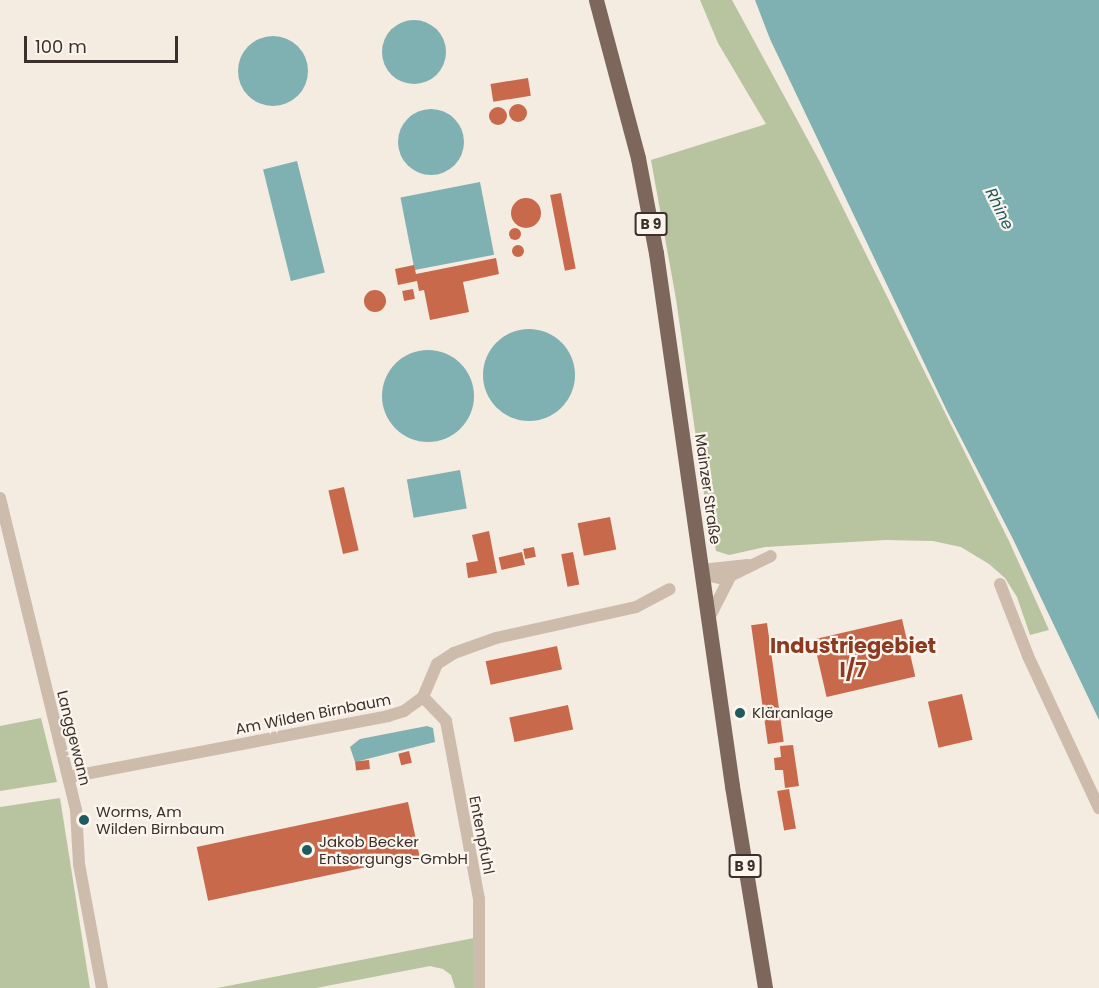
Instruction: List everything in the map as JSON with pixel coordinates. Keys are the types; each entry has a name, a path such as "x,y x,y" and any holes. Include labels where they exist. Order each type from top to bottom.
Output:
{"main road":[{"name":"Mainzer Straße","path":"596,0 638,158 649,214 672,354 708,620 765,988"}],"street":[{"name":"Langgewann","path":"0,498 76,810 79,864 102,988"},
{"path":"702,572 719,579 730,577 748,565 771,556"},
{"path":"702,572 748,565"},
{"path":"708,620 730,577"},
{"path":"1000,584 1028,656 1099,808"},
{"path":"423,697 437,664 454,653 496,638 636,608 670,589"},
{"name":"Am Wilden Birnbaum","path":"69,777 388,716 404,711 423,697"},
{"name":"Entenpfuhl","path":"423,697 446,721 479,899 479,988"}],"green space":[{"path":"700,0 732,0 820,162 1009,541 1049,630 1030,635 1017,597 1005,578 989,564 961,547 933,541 886,540 765,547 729,555 716,551 704,493 676,299 651,160 766,124 718,43"},
{"path":"41,718 57,782 0,791 0,726"},
{"path":"60,798 90,988 0,988 0,807"},
{"path":"474,938 475,988 455,988 451,975 443,969 430,966 316,988 217,988"}],"water":[{"name":"Rhine","path":"755,0 1099,0 1099,720 1013,539 947,411 770,39"},
{"path":"408,20 420,20 437,29 444,40 446,52 444,64 437,75 420,84 408,84 396,79 387,70 382,58 382,46 387,34 396,25"},
{"path":"273,36 286,39 298,46 305,58 308,71 305,84 298,96 286,103 273,106 260,103 248,96 241,84 238,71 241,58 248,46 260,39"},
{"path":"431,109 443,112 454,119 461,130 464,142 461,154 454,165 443,172 431,175 419,172 408,165 401,154 398,142 401,130 408,119 419,112"},
{"path":"297,161 325,273 291,281 263,169"},
{"path":"480,182 494,255 415,270 400,197"},
{"path":"529,329 547,332 562,342 572,357 575,375 572,393 562,408 547,418 529,421 511,418 496,408 486,393 483,375 486,357 496,342 511,332"},
{"path":"428,350 446,353 461,363 471,378 474,396 471,414 461,429 446,439 428,442 410,439 395,429 385,414 382,396 385,378 395,363 410,353"},
{"path":"460,470 467,508 414,518 407,479"},
{"path":"427,726 433,728 435,742 355,762 350,747 360,739"}],"building":[{"path":"528,78 531,96 493,102 490,84"},
{"path":"518,104 524,107 527,113 524,119 518,122 512,119 509,113 512,107"},
{"path":"498,107 504,110 507,116 504,122 498,125 492,122 489,116 492,110"},
{"path":"561,193 576,269 565,271 550,195"},
{"path":"526,198 537,202 541,213 537,224 526,228 515,224 511,213 515,202"},
{"path":"517,228 520,229 520,239 513,240 510,239 509,232 510,229"},
{"path":"520,245 524,251 520,257 516,257 512,249"},
{"path":"496,258 499,274 463,282 469,312 430,320 424,290 419,291 417,281 398,285 395,269 414,265 416,274"},
{"path":"413,289 415,299 404,301 402,291"},
{"path":"375,290 383,293 386,301 383,309 375,312 367,309 364,301 367,293"},
{"path":"344,487 359,550 343,554 328,491"},
{"path":"610,517 616,549 584,556 578,523"},
{"path":"489,531 497,573 468,578 466,563 478,561 472,535"},
{"path":"534,547 536,557 525,559 523,549"},
{"path":"522,552 525,565 502,570 499,557"},
{"path":"573,552 579,584 568,587 561,554"},
{"path":"902,619 915,676 827,697 813,639"},
{"path":"767,623 784,742 768,744 751,625"},
{"path":"557,646 562,669 491,685 486,661"},
{"path":"962,694 973,740 938,748 928,702"},
{"path":"568,705 573,729 515,742 509,717"},
{"path":"793,745 799,786 785,788 783,770 775,770 774,758 781,757 780,746"},
{"path":"409,751 412,763 401,765 398,754"},
{"path":"369,760 370,769 356,770 355,761"},
{"path":"789,789 796,828 784,830 777,791"},
{"name":"Jakob Becker Entsorgungs-GmbH","path":"408,802 419,856 208,901 197,847"}],"place":[{"name":"Kläranlage","path":"740,713"},
{"name":"Worms, Am Wilden Birnbaum","path":"84,820"},
{"name":"Jakob Becker Entsorgungs-GmbH","path":"307,850"}],"district":[{"name":"Industriegebiet I/7","path":"853,658"}]}
